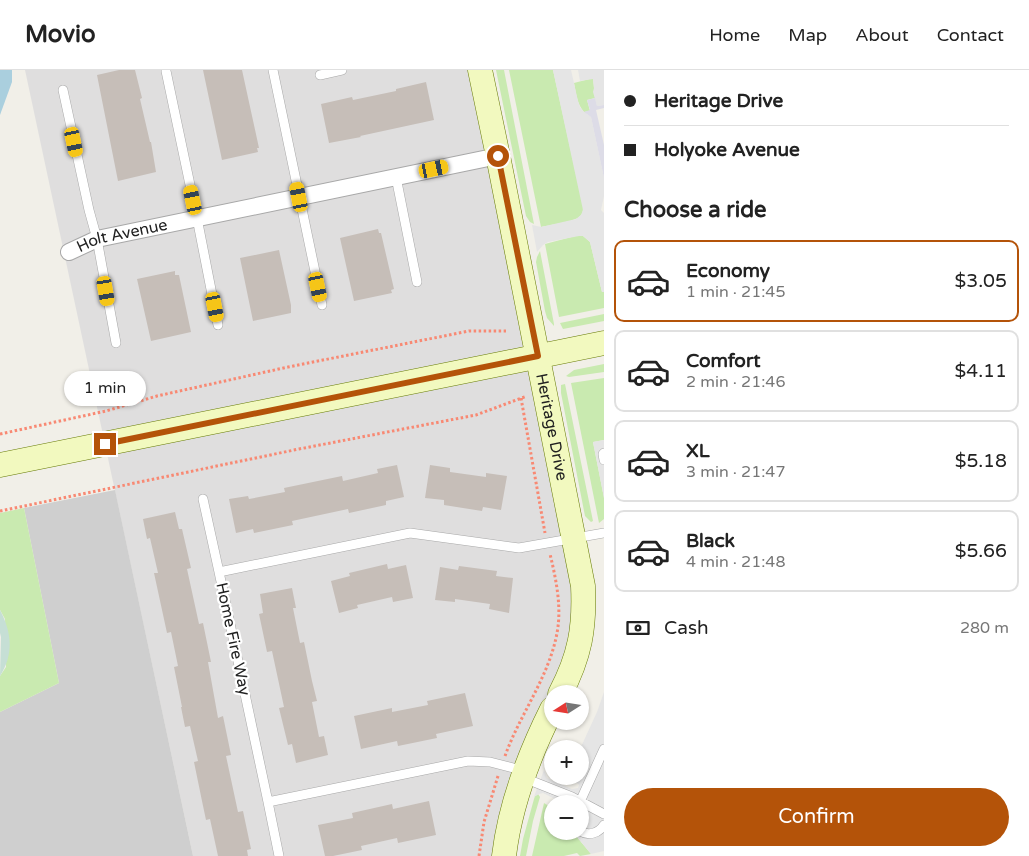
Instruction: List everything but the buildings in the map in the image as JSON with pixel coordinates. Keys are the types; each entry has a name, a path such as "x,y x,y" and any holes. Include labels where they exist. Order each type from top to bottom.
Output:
{"street":[{"name":"Heritage Drive","path":"480,70 583,586 582,633 577,655 565,685"},
{"name":"Holt Avenue","path":"70,252 97,239 498,156"},
{"path":"0,466 604,343"},
{"path":"504,856 511,817 524,775 544,727"}],"lane":[{"path":"273,70 322,305"},
{"path":"320,75 342,70"},
{"path":"166,71 218,325"},
{"path":"63,90 97,239 116,342"},
{"path":"396,177 417,282"},
{"path":"604,453 604,460"},
{"path":"203,499 219,572"},
{"name":"Home Fire Way","path":"279,856 219,572 410,533 519,548 604,533"},
{"path":"584,795 604,750"},
{"path":"268,802 468,761 502,764 568,795"},
{"path":"589,807 604,814"},
{"path":"589,834 599,831 604,825"}],"path":[{"path":"0,434 106,411 157,396 307,363 469,331 506,331"},
{"path":"0,511 476,414 527,396"},
{"path":"479,856 484,822 502,764 551,657 558,632 559,604 556,580 520,398"}],"shaded area":[{"path":"25,70 480,70 583,602 557,685 544,685 544,727 504,856 193,856"},
{"path":"553,70 571,70 580,107 591,117 604,178 604,196 601,210 604,213 604,292 602,292 590,242 583,236 548,242 537,252 532,225 541,227 576,219 583,210"},
{"path":"578,70 604,70 604,105 597,106 593,92 593,79 580,81"},
{"path":"595,98 597,106 604,105 604,108 596,110 604,145 604,178 591,117 584,112 590,110 587,100"},
{"path":"604,440 604,498 593,442"},
{"path":"115,490 193,856 0,856 0,712 59,683 24,508"},
{"path":"604,692 604,851 591,854 579,840 589,840 589,795 547,795 543,793 534,797 544,770 544,785 563,785 572,789 578,788 579,785 589,785 589,740 584,740"}],"green space":[{"path":"496,70 504,70 534,224 526,216"},
{"path":"509,70 553,70 583,206 582,214 576,219 541,227"},
{"path":"593,78 595,98 587,100 590,111 584,112 578,102 574,83"},
{"path":"579,235 590,242 602,292 604,292 604,308 559,317 545,244"},
{"path":"540,251 554,326 547,318 545,311 536,262"},
{"path":"604,314 604,321 563,329 560,323"},
{"path":"604,364 604,372 566,376 574,370"},
{"path":"604,378 604,440 593,442 604,498 604,519 599,523 571,383"},
{"path":"565,384 593,521 591,522 585,516 561,393 561,385"},
{"path":"24,508 59,683 0,712 0,676 6,667 5,619 0,610 0,513"},
{"path":"0,610 7,627 10,643 8,660 0,676 1,637"},
{"path":"538,794 540,797 526,856 520,856 534,799"},
{"path":"544,803 544,840 579,840 591,854 580,856 577,853 564,856 532,856"}],"water":[{"path":"0,70 12,70 12,82 0,115"}],"route":[{"path":"105,444 538,356 498,156"}]}
